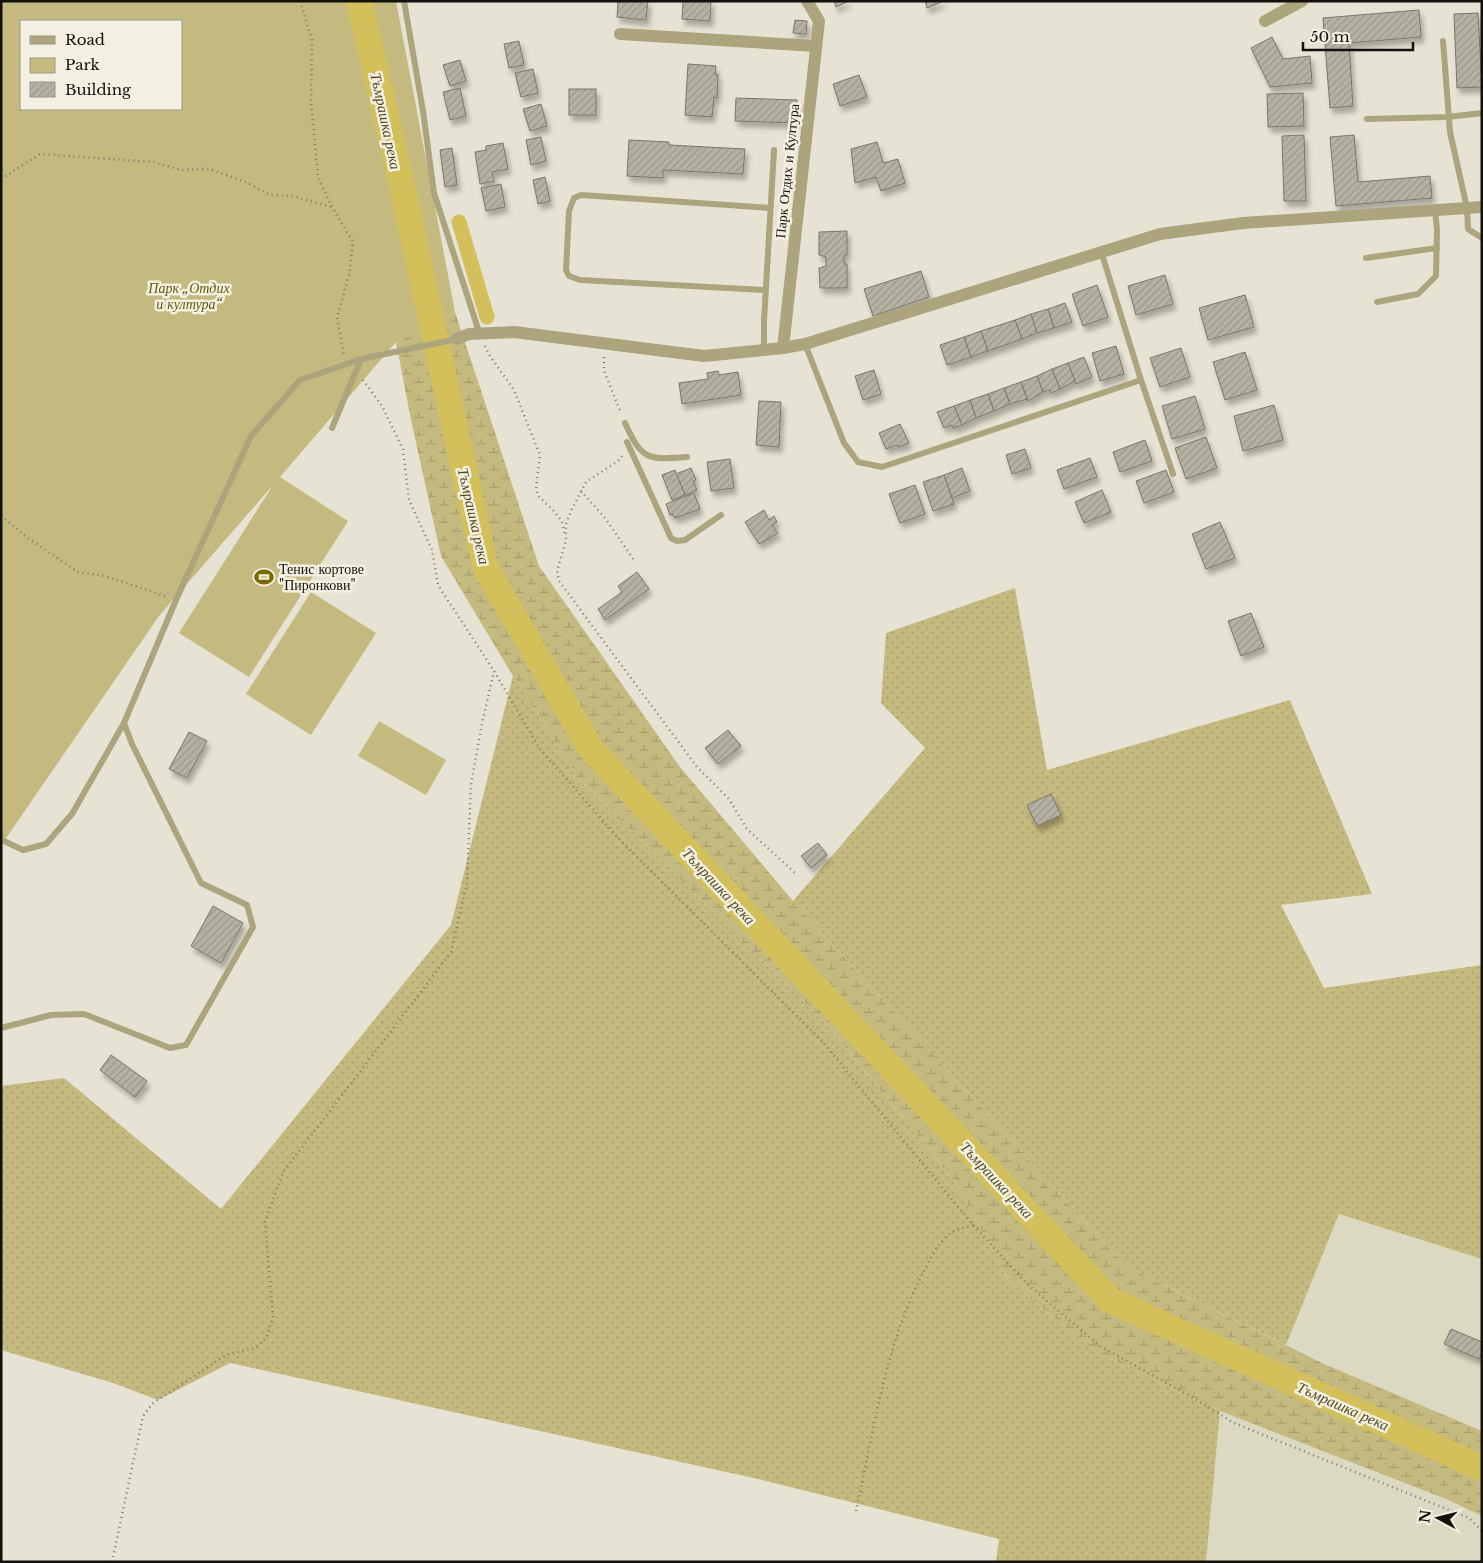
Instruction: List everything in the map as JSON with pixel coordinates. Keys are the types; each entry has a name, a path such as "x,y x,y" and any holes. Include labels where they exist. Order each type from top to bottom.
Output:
{"street":[{"name":"Парк Отдих и Култура","path":"783,348 819,21 807,1"},
{"path":"1265,21 1302,1"},
{"path":"620,34 816,46"},
{"path":"457,339 469,334 514,332 704,356 783,348 805,344 1160,234 1243,223 1482,207"}],"lane":[{"path":"404,1 423,111 434,193 480,335"},
{"path":"1443,41 1448,117 1467,208 1468,229 1482,238"},
{"path":"1367,119 1448,117 1482,113"},
{"path":"764,349 765,290 774,150"},
{"path":"765,290 580,280 568,276 566,270 569,211 574,198 581,195 770,208"},
{"path":"1378,302 1418,294 1436,276 1435,210"},
{"path":"1366,258 1436,248"},
{"path":"1101,251 1141,380 1173,474"},
{"path":"4,841 23,850 46,844 72,814 124,723 176,600 251,436 300,380 361,359 457,339"},
{"path":"805,344 844,443 858,462 882,467 1141,380"},
{"path":"332,428 361,359"},
{"path":"624,423 632,439 646,456 656,458 686,457"},
{"path":"627,442 671,538 677,541 685,540 721,515"},
{"path":"1,1028 51,1015 84,1014 170,1048 186,1046 253,927 247,905 201,884 132,744 124,723"}],"path":[{"path":"300,1 312,40 311,102 318,177 332,207 353,242 349,275 337,317 346,365"},
{"path":"1,179 40,154 153,162 181,170 210,169 246,182 270,195 293,196 332,207"},
{"path":"480,335 490,356 514,390 540,455 536,489 538,496 555,512 562,522 566,540"},
{"path":"613,343 604,355 604,371 624,423"},
{"path":"356,372 382,406 403,449 409,500 432,550 438,585 494,671 540,749 620,840 821,1040 973,1225 1027,1284 1100,1346 1234,1423 1469,1518 1482,1531"},
{"path":"627,442 628,448 618,461 586,482 581,492 566,524 566,540 557,571 559,581 697,768 729,799 747,829 795,873"},
{"path":"581,492 605,518 634,560"},
{"path":"1,516 29,539 78,572 105,576 176,600"},
{"path":"112,1562 143,1416 152,1404 226,1355 255,1348 267,1337 273,1317 265,1222 283,1172 451,952 467,883 471,784 494,671"},
{"path":"856,1511 890,1359 910,1298 933,1254 946,1237 958,1229 973,1225"}],"shaded area":[{"path":"1339,1214 1482,1259 1482,1431 1324,1364 1286,1345"},
{"path":"1220,1411 1446,1499 1482,1516 1482,1562 1206,1562"}],"green space":[{"name":"Парк „Отдих и култура“","path":"1,1 396,1 455,312 396,342 280,477 348,521 249,677 179,633 273,485 159,616 4,841 1,839"},
{"path":"455,312 539,566 680,767 793,901 1126,1266 1324,1364 1482,1431 1482,1516 1446,1499 1220,1411 1094,1351 1008,1280 955,1182 829,1027 578,778 513,676 441,556 396,342"},
{"path":"1015,588 1047,770 1290,700 1372,894 1281,905 1324,988 1482,965 1482,1259 1339,1214 1286,1345 1126,1266 793,901 925,748 881,703 886,633"},
{"path":"311,592 376,633 311,735 246,694"},
{"path":"513,676 578,778 829,1027 955,1182 1008,1280 1094,1351 1220,1411 1206,1562 996,1562 999,1539 758,1479 230,1363 158,1400 113,1383 1,1350 1,1086 64,1078 221,1209 451,925"},
{"path":"379,721 446,760 426,795 358,756"}],"building":[{"path":"618,1 648,1 646,20 617,17"},
{"path":"683,1 711,1 710,21 682,19"},
{"path":"834,1 849,1 836,7"},
{"path":"925,1 944,1 927,8"},
{"path":"1419,10 1421,37 1349,43 1353,106 1330,108 1323,18"},
{"path":"1478,13 1482,87 1457,88 1454,14"},
{"path":"795,20 807,21 806,34 793,33"},
{"path":"1272,37 1283,59 1310,56 1312,83 1270,87 1251,48"},
{"path":"519,41 524,65 509,68 504,44"},
{"path":"460,60 466,81 450,86 443,65"},
{"path":"688,64 716,66 715,75 718,75 717,98 714,97 712,117 685,115"},
{"path":"533,69 538,93 521,97 515,73"},
{"path":"859,75 867,97 840,106 833,84"},
{"path":"460,88 466,116 450,120 443,92"},
{"path":"569,89 596,89 596,115 569,115"},
{"path":"1303,93 1304,126 1268,127 1267,94"},
{"path":"736,98 797,100 796,123 735,121"},
{"path":"541,104 547,126 530,131 523,109"},
{"path":"1304,135 1306,201 1284,201 1282,136"},
{"path":"1354,135 1358,182 1430,176 1432,198 1336,206 1330,137"},
{"path":"541,137 546,161 531,165 526,140"},
{"path":"629,140 669,142 669,145 745,149 743,174 663,170 663,178 627,176"},
{"path":"877,142 883,163 898,159 905,183 881,191 876,177 855,183 851,149"},
{"path":"503,143 508,169 492,172 494,181 480,184 475,152 486,150 486,146"},
{"path":"452,148 457,185 445,187 440,150"},
{"path":"545,177 550,201 538,204 533,180"},
{"path":"501,184 505,207 486,211 481,188"},
{"path":"847,231 847,255 844,255 844,264 847,264 847,288 820,288 819,268 826,266 826,257 819,255 819,232"},
{"path":"921,271 929,297 873,316 864,289"},
{"path":"1165,275 1173,304 1136,315 1128,286"},
{"path":"1097,285 1108,317 1083,326 1072,294"},
{"path":"1245,295 1254,327 1208,340 1199,308"},
{"path":"1065,303 1072,322 1054,328 1048,309"},
{"path":"1048,309 1054,328 1037,333 1031,314"},
{"path":"1031,314 1037,333 1022,339 1015,320"},
{"path":"1015,320 1022,339 988,351 981,331"},
{"path":"981,331 988,351 971,357 964,337"},
{"path":"964,337 971,357 947,365 940,345"},
{"path":"1116,346 1124,374 1100,381 1092,353"},
{"path":"1181,348 1190,377 1160,387 1150,358"},
{"path":"1245,352 1257,390 1225,400 1213,362"},
{"path":"1084,357 1092,377 1076,384 1068,363"},
{"path":"1068,363 1075,381 1060,389 1052,369"},
{"path":"1052,369 1060,389 1051,393 1050,390 1043,392 1037,376"},
{"path":"874,370 881,394 863,400 855,376"},
{"path":"718,371 719,375 738,372 741,395 682,404 679,383 708,379 707,373"},
{"path":"1037,376 1043,392 1028,401 1021,382"},
{"path":"1021,382 1027,399 1010,404 1004,388"},
{"path":"1004,388 1010,404 994,411 988,394"},
{"path":"988,394 994,411 976,418 970,400"},
{"path":"1195,396 1205,429 1172,439 1162,406"},
{"path":"970,400 976,418 962,425 954,406"},
{"path":"759,401 781,402 779,447 756,445"},
{"path":"1274,405 1283,440 1243,451 1234,416"},
{"path":"954,406 962,425 953,428 952,425 944,428 937,412"},
{"path":"900,424 909,443 886,449 879,433"},
{"path":"1206,437 1217,468 1186,479 1175,448"},
{"path":"1145,440 1152,461 1120,472 1113,452"},
{"path":"1025,449 1031,468 1012,474 1006,455"},
{"path":"1090,458 1097,477 1064,489 1057,470"},
{"path":"730,459 734,488 711,491 707,462"},
{"path":"691,468 696,480 693,481 697,490 685,495 676,474"},
{"path":"962,468 970,491 952,498 944,475"},
{"path":"675,470 685,495 672,500 662,475"},
{"path":"1166,470 1174,492 1144,503 1136,481"},
{"path":"944,475 954,504 933,511 923,482"},
{"path":"915,485 925,514 900,523 889,494"},
{"path":"1102,490 1111,512 1084,523 1075,502"},
{"path":"694,493 700,509 675,518 673,514 670,515 666,504"},
{"path":"764,510 769,520 774,516 777,522 772,525 778,533 759,544 745,522"},
{"path":"1220,522 1235,558 1206,569 1192,534"},
{"path":"637,572 649,589 605,620 598,609 622,592 618,586"},
{"path":"1251,613 1264,647 1241,656 1228,621"},
{"path":"728,730 741,746 718,764 705,748"},
{"path":"189,732 207,741 187,778 169,769"},
{"path":"1051,794 1061,815 1037,826 1027,805"},
{"path":"818,843 827,855 811,868 801,856"},
{"path":"213,906 243,923 221,963 191,946"},
{"path":"111,1055 147,1081 135,1097 100,1070"},
{"path":"1451,1329 1482,1342 1482,1354 1479,1359 1444,1344"}],"waterway":[{"name":"Тъмрашка река","path":"359,1 402,185 485,567 591,749 1110,1300 1482,1468"},
{"path":"459,222 487,317"}],"place":[{"name":"Тенис кортове \"Пиронкови\"","path":"264,577"}]}
